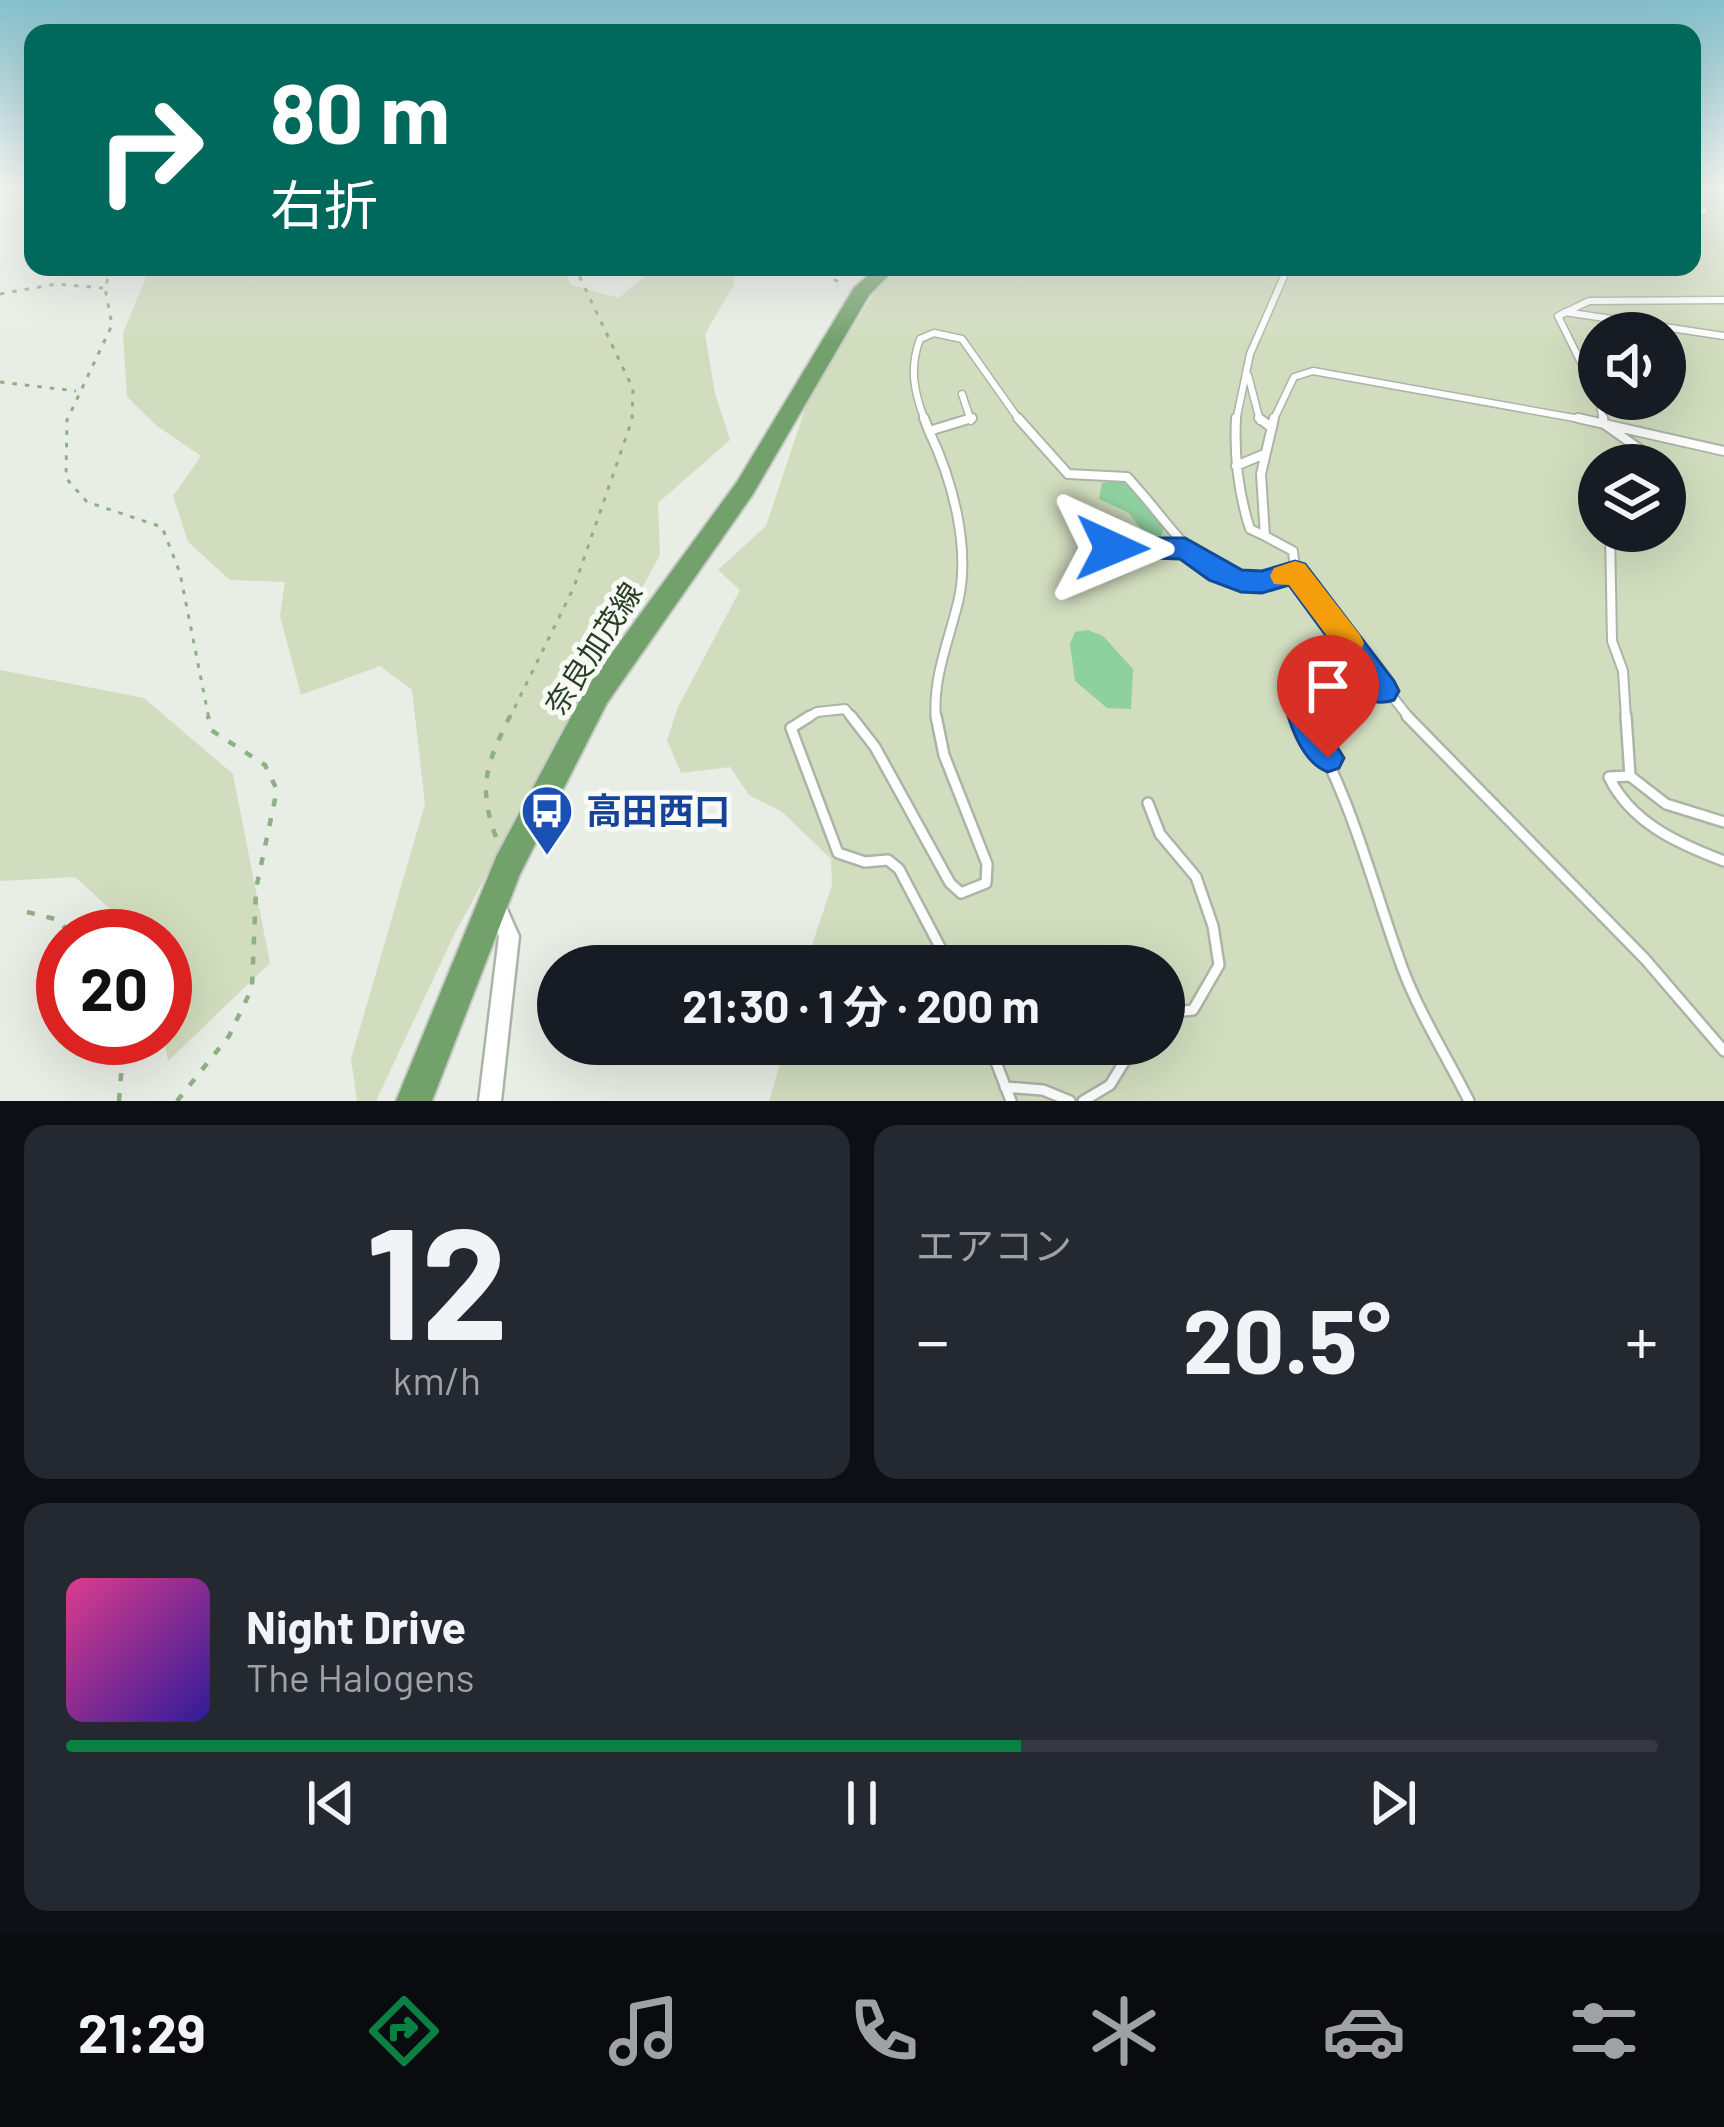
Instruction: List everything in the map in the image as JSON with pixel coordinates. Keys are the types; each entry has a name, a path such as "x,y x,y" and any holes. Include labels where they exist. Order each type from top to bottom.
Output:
{"main road":[{"name":"奈良加茂線","path":"413,1101 508,866 597,695 745,488 861,292 878,276"}],"street":[{"path":"490,1101 509,936 494,902"}],"lane":[{"path":"1284,276 1249,356 1234,426 1237,488 1250,529 1293,551 1295,572 1384,691 1468,783 1522,829 1646,958 1724,1051"},
{"path":"1632,444 1604,424 1599,399 1558,316 1589,301 1724,300"},
{"path":"1565,312 1724,336"},
{"path":"939,945 899,869 888,860 865,862 838,853 791,728 817,712 845,709 875,747 950,883 962,893 986,884 982,847 941,758 938,739 935,708 963,568 947,469 914,393 909,361 920,339 948,334 962,339 1005,404 1068,474 1127,477 1148,496 1185,548 1219,572 1241,581 1262,582 1295,572"},
{"path":"1264,536 1259,512 1263,455 1280,400 1294,377 1313,371 1604,424 1724,452"},
{"path":"1248,374 1260,421 1272,428"},
{"path":"929,431 971,421 962,394"},
{"path":"1236,466 1263,455"},
{"path":"1112,548 1185,548"},
{"path":"1610,552 1612,641 1623,671 1630,776"},
{"path":"1336,659 1346,677"},
{"path":"1384,691 1346,677 1309,680 1297,691 1303,718 1320,741 1343,793 1404,973 1469,1101"},
{"path":"1724,822 1666,804 1630,776 1609,777 1613,791 1664,832 1724,860"},
{"path":"1148,803 1160,834 1196,877 1213,926 1219,965 1193,1010 1185,1011"},
{"path":"996,1065 1011,1101"},
{"path":"1083,1101 1110,1085 1122,1065"},
{"path":"1005,1087 1043,1090 1070,1101"}],"path":[{"path":"109,276 105,288 115,308 110,342 78,392 65,423 66,478 87,502 161,527 180,573 211,730 265,765 277,790 256,889 252,988 230,1036 177,1101"},
{"path":"508,866 485,808 486,766 574,587 632,419 634,389 578,276"},
{"path":"836,276 835,280 861,292"},
{"path":"0,294 56,284 105,288"},
{"path":"0,382 78,392"},
{"path":"27,912 36,914"},
{"path":"119,1101 122,1065"}],"shaded area":[{"path":"1701,238 1724,238 1724,1101 769,1101 780,1065 1185,1065 1185,945 812,945 832,885 831,859 782,812 749,795 730,767 681,773 667,740 678,707 740,590 718,570 766,526 809,397 889,276 1701,276"},
{"path":"146,276 567,276 571,285 619,298 645,276 733,276 734,284 705,334 715,393 730,440 658,503 660,555 453,937 376,1101 357,1101 351,1059 425,804 412,690 380,666 301,695 280,616 285,582 230,580 188,542 173,496 201,456 157,426 127,397 123,333"},
{"path":"1122,479 1159,517 1164,529 1159,540 1148,539 1129,513 1099,499 1102,483"},
{"path":"1088,630 1103,636 1133,669 1131,709 1107,708 1075,681 1070,644 1075,632"},
{"path":"0,670 144,698 233,774 270,963 192,1038 192,909 110,909 75,877 0,881"}],"slow traffic":[{"path":"1284,576 1295,572 1309,586 1350,643"}],"place":[{"name":"高田西口","path":"547,857"}],"route":[{"path":"1112,548 1185,548 1241,581 1262,582 1295,572 1384,691 1346,677 1309,680 1297,691 1303,718 1328,758"}]}
